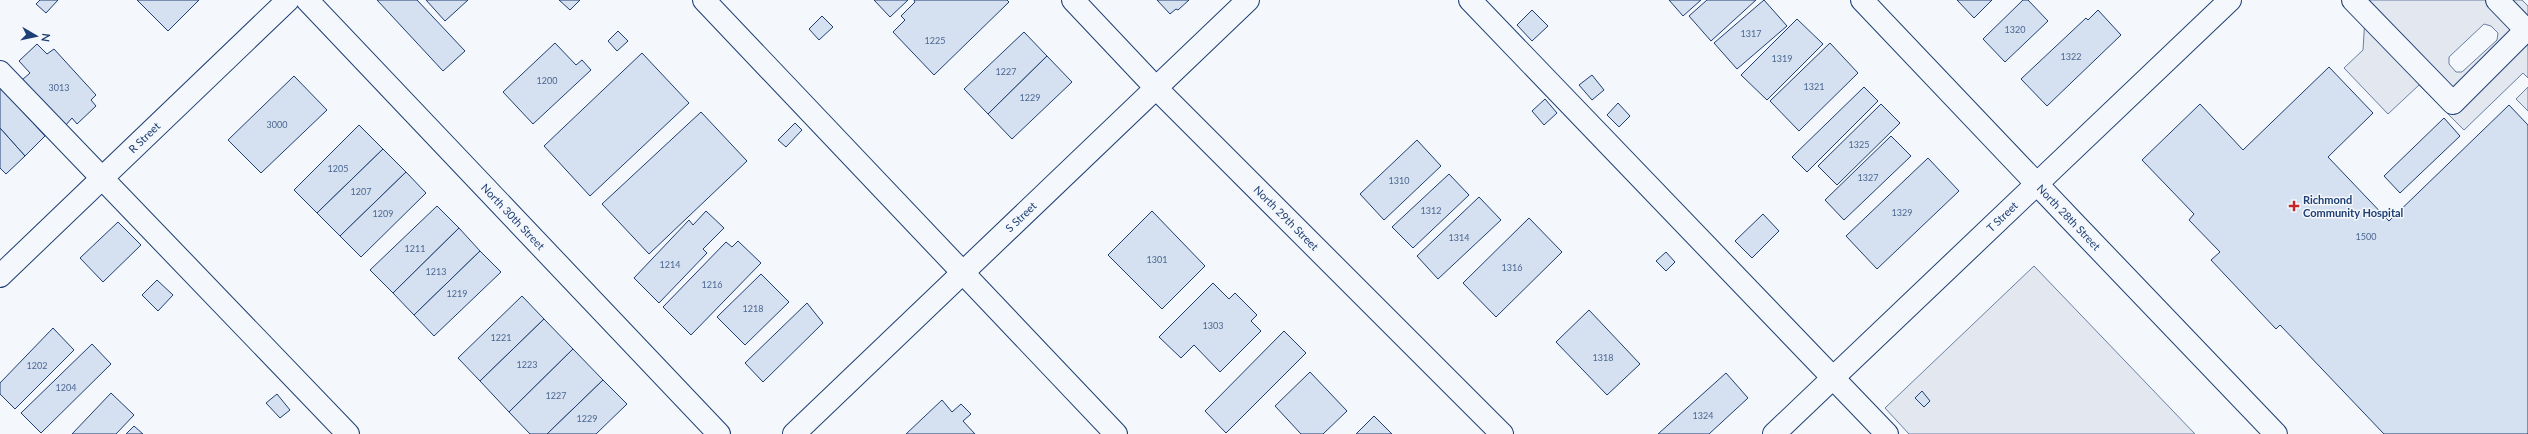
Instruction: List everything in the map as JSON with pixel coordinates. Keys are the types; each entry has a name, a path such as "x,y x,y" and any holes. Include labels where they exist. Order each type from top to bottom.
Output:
{"street":[{"name":"R Street","path":"0,276 288,0"},
{"name":"North 30th Street","path":"307,0 719,434"},
{"path":"704,0 1116,434"},
{"name":"North 29th Street","path":"1073,0 1156,88 1502,434"},
{"name":"S Street","path":"794,434 1248,0"},
{"path":"1470,0 1887,434"},
{"name":"North 28th Street","path":"1862,0 2036,183 2099,252 2276,434"},
{"name":"T Street","path":"1774,434 2230,0"},
{"path":"2358,2 2453,103 2527,31 2507,3"},
{"path":"0,72 101,179 348,434"}],"shaded area":[{"path":"2366,0 2522,0 2528,6 2528,78 2523,73 2464,130 2419,85 2388,114 2344,68 2363,50","holes":["2484,24 2491,26 2498,33 2497,40 2462,72 2456,72 2449,64 2449,57"]},
{"path":"2528,87 2528,111 2516,99"},
{"path":"2034,266 2195,434 1909,434 1885,408"}],"building":[{"path":"40,0 58,0 46,13 36,4"},
{"path":"137,0 199,0 168,31"},
{"path":"377,0 417,0 465,51 443,71"},
{"path":"426,0 468,0 445,21"},
{"path":"559,0 580,0 570,10"},
{"path":"874,0 908,0 890,17"},
{"path":"914,0 1007,0 1009,2 934,75 893,32 905,20 901,16 915,2"},
{"path":"1157,0 1189,0 1178,10 1176,9 1170,14"},
{"path":"1669,0 1701,0 1683,16"},
{"path":"1707,0 1756,0 1711,41 1689,16"},
{"path":"1764,0 1787,26 1737,69 1714,43"},
{"path":"1957,0 1992,0 1974,18"},
{"path":"2023,0 2028,0 2048,21 2005,62 1983,39"},
{"path":"1532,10 1548,26 1532,41 1517,25"},
{"path":"2098,10 2121,35 2047,106 2021,79 2086,18 2088,20"},
{"path":"822,16 833,27 819,40 809,29"},
{"path":"1797,19 1823,44 1767,100 1741,75"},
{"path":"618,31 628,41 617,51 608,41"},
{"path":"1024,32 1047,56 988,114 964,89"},
{"path":"555,43 576,65 582,60 591,70 533,124 503,92"},
{"path":"1830,43 1858,73 1799,131 1770,101"},
{"path":"37,44 47,54 54,49 96,95 91,100 96,106 77,124 72,118 65,126 22,80 30,73 19,61"},
{"path":"642,53 689,103 590,196 544,146"},
{"path":"1047,56 1072,82 1012,139 988,114"},
{"path":"2329,67 2373,113 2328,157 2389,221 2509,105 2528,125 2528,434 2384,434 2280,325 2276,329 2211,260 2220,252 2189,220 2194,214 2142,160 2200,104 2243,150"},
{"path":"1592,75 1604,90 1592,100 1579,85"},
{"path":"294,76 327,110 261,173 228,140"},
{"path":"0,87 45,136 25,156 0,128"},
{"path":"1864,87 1878,101 1807,172 1792,157"},
{"path":"1545,99 1557,113 1544,125 1532,111"},
{"path":"1618,103 1630,116 1619,127 1607,115"},
{"path":"1881,104 1900,123 1837,185 1818,166"},
{"path":"701,112 747,161 649,254 602,204"},
{"path":"2444,118 2460,136 2400,193 2384,176"},
{"path":"795,123 802,130 786,147 778,140"},
{"path":"359,125 383,149 317,213 294,190"},
{"path":"0,128 25,156 6,174 0,168"},
{"path":"1891,136 1911,156 1844,220 1825,200"},
{"path":"1417,140 1441,166 1384,220 1360,194"},
{"path":"383,149 406,172 340,236 317,213"},
{"path":"1928,158 1959,191 1877,269 1846,236"},
{"path":"406,172 426,193 361,257 340,236"},
{"path":"1449,174 1469,195 1413,248 1392,227"},
{"path":"1479,197 1501,220 1438,279 1417,256"},
{"path":"437,206 459,228 393,293 370,270"},
{"path":"706,211 724,228 703,249 707,253 659,303 634,278 689,220 693,225"},
{"path":"1152,211 1205,266 1162,309 1108,255"},
{"path":"1763,214 1779,231 1752,258 1735,241"},
{"path":"1529,218 1562,252 1496,317 1463,283"},
{"path":"118,222 141,245 103,282 80,258"},
{"path":"459,228 480,251 414,315 393,293"},
{"path":"738,241 761,263 691,335 663,307 726,242 732,247"},
{"path":"480,251 501,272 434,336 414,315"},
{"path":"1666,252 1675,262 1666,271 1656,261"},
{"path":"761,274 789,302 745,345 717,317"},
{"path":"157,280 173,295 158,311 142,295"},
{"path":"1213,283 1229,299 1235,293 1257,315 1251,321 1261,331 1220,372 1194,345 1181,358 1159,337"},
{"path":"522,296 544,319 480,381 458,358"},
{"path":"807,303 823,323 763,382 745,363"},
{"path":"1589,310 1640,364 1607,395 1556,342"},
{"path":"544,319 573,349 509,412 480,381"},
{"path":"53,328 74,350 15,409 0,394 0,383"},
{"path":"1284,331 1306,353 1226,433 1205,411"},
{"path":"92,344 111,364 41,433 21,413"},
{"path":"573,349 603,380 547,434 530,434 509,412"},
{"path":"1310,372 1347,411 1323,434 1301,434 1275,406"},
{"path":"1726,373 1748,398 1709,434 1658,434"},
{"path":"603,380 627,404 596,434 547,434"},
{"path":"1922,391 1930,401 1924,407 1915,398"},
{"path":"111,393 134,415 116,434 72,434"},
{"path":"277,394 290,410 280,418 266,403"},
{"path":"942,400 952,412 961,404 971,414 963,421 975,434 906,434"},
{"path":"1374,416 1392,434 1356,434"},
{"path":"134,426 143,434 126,434"}],"place":[{"name":"Richmond Community Hospital","path":"2294,206"}]}
